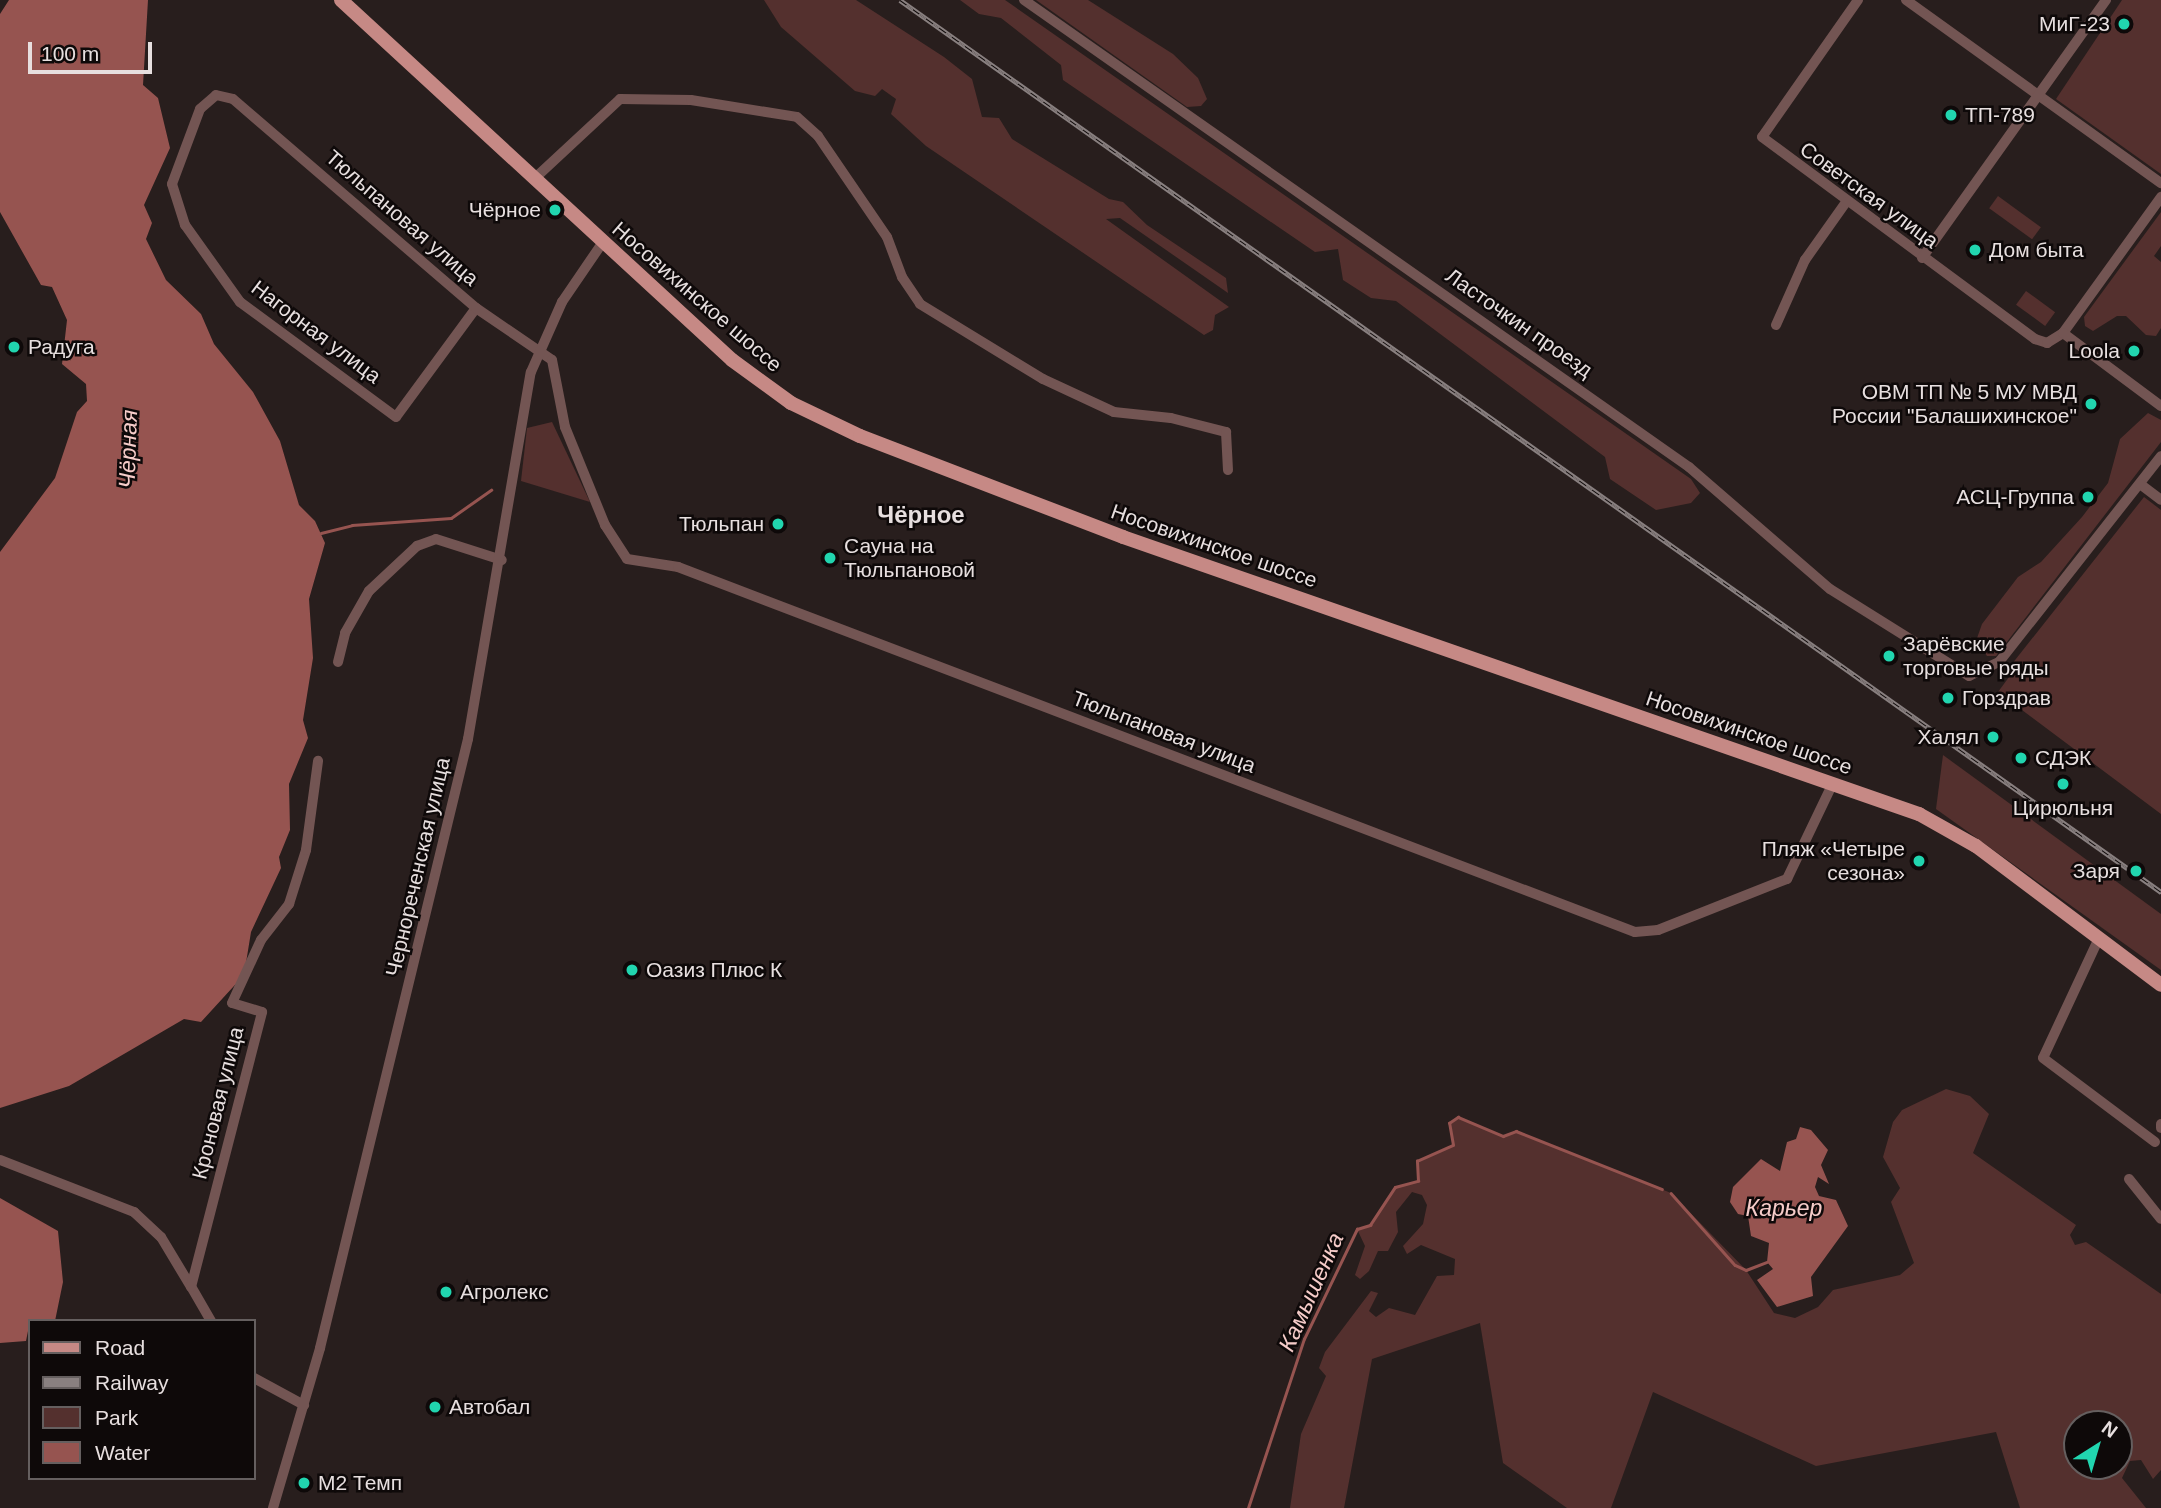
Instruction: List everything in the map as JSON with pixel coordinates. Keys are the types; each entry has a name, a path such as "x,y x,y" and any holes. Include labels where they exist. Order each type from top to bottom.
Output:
{"main road":[{"name":"Носовихинское шоссе","path":"341,0 750,374 843,429 1123,537 1919,814 1965,839 2161,985"}],"street":[{"name":"Ласточкин проезд","path":"1024,0 1689,467 1830,589 1956,670 1972,676 1999,662 2140,484"},
{"name":"Советская улица","path":"1858,0 1762,137 2035,340 2047,343 2063,333"},
{"path":"1906,0 2161,183"},
{"path":"1922,258 2106,0"},
{"name":"Нагорная улица","path":"233,99 216,95 200,109 172,184 185,226 240,302 396,417 476,308"},
{"name":"Тюльпановая улица","path":"233,99 476,308 552,360"},
{"path":"534,179 620,99 691,100 797,117 818,136 887,237 902,277 920,304 1043,379 1114,412 1171,418 1226,432 1228,470"},
{"path":"2161,197 2063,333 2161,406"},
{"path":"1776,325 1805,260 1846,202"},
{"name":"Чернореченская улица","path":"273,1508 304,1405 468,739 502,560 527,388 549,327 603,242"},
{"name":"Тюльпановая улица","path":"549,327 552,360 565,427 605,525 627,559 678,567 1635,932 1658,930 1787,879 1833,783"},
{"path":"2161,456 2140,484 2161,500"},
{"path":"338,662 345,633 362,601 417,546 436,539 502,560"},
{"name":"Кроновая улица","path":"191,1287 262,1012 232,1003 261,940 289,904 306,850 318,761"},
{"path":"2099,938 2043,1058 2155,1142"},
{"path":"0,1160 134,1212 160,1237 210,1319"},
{"path":"2129,1179 2161,1219"},
{"path":"256,1379 304,1405"}],"green space":[{"path":"764,0 856,0 944,57 972,79 982,117 999,118 1012,139 1109,199 1123,202 1147,225 1226,278 1228,293 1120,218 1106,219 1229,307 1215,315 1213,330 1204,335 926,146 891,114 896,99 882,89 875,96 855,91 781,27"},
{"path":"960,0 1005,0 1691,479 1700,493 1691,503 1656,510 1610,479 1605,457 1396,301 1371,298 1343,280 1338,249 1315,252 1063,80 1061,65 1001,18 979,14"},
{"path":"1036,0 1088,0 1173,54 1198,78 1207,99 1201,106 1187,107"},
{"path":"2122,0 2161,0 2161,174 2056,99"},
{"path":"1998,196 2041,227 2032,239 1989,208"},
{"path":"2161,212 2161,246 2154,256 2161,262 2161,328 2156,336 2146,335 2126,316 2117,316 2093,331 2085,326 2084,317"},
{"path":"2026,291 2055,312 2045,326 2016,305"},
{"path":"2148,413 2161,420 2161,442 1996,656 1987,656 1976,641 1982,624 2018,577 2041,562 2082,517 2108,483 2120,439"},
{"path":"552,422 590,502 521,481 527,428"},
{"path":"2144,497 2161,510 2161,814 1998,692 2012,673 2008,669"},
{"path":"1943,755 2161,914 2161,970 1936,809"},
{"path":"1946,1089 1970,1096 1989,1114 1973,1153 2076,1225 2070,1235 2075,1245 2086,1242 2161,1294 2161,1470 2153,1479 2141,1460 2133,1461 2133,1410 2063,1410 2063,1480 2124,1480 2146,1508 2020,1508 1996,1432 1816,1466 1653,1392 1611,1508 1567,1508 1503,1463 1480,1323 1372,1359 1344,1508 1290,1508 1301,1434 1326,1376 1319,1368 1325,1352 1371,1291 1378,1293 1369,1311 1376,1317 1389,1308 1415,1315 1437,1276 1454,1275 1455,1259 1421,1245 1407,1254 1403,1246 1423,1224 1427,1205 1422,1195 1412,1192 1396,1212 1398,1232 1388,1251 1378,1251 1369,1271 1360,1279 1355,1275 1365,1246 1357,1229 1370,1225 1395,1187 1418,1181 1417,1161 1453,1145 1449,1123 1458,1117 1503,1136 1516,1131 1671,1193 1746,1270 1774,1313 1795,1318 1818,1307 1833,1290 1900,1275 1914,1263 1891,1202 1900,1188 1883,1157 1893,1122 1902,1110"}],"water":[{"name":"Чёрная","path":"9,0 148,0 143,85 158,98 170,148 144,205 152,223 146,239 166,280 201,314 214,344 253,392 280,441 299,505 315,521 325,543 309,599 313,658 303,720 308,738 289,784 290,830 279,857 281,868 251,932 244,975 201,1022 184,1019 69,1086 0,1108 0,552 55,478 77,412 87,401 86,384 62,364 67,320 52,287 41,285 0,212 0,14"},
{"name":"Карьер","path":"1800,1127 1811,1130 1828,1150 1821,1165 1829,1184 1818,1177 1815,1187 1819,1196 1836,1200 1848,1226 1811,1277 1813,1296 1777,1307 1757,1280 1773,1269 1767,1262 1769,1243 1751,1236 1748,1216 1738,1214 1730,1202 1733,1187 1761,1159 1780,1171 1787,1142 1796,1139"},
{"path":"0,1198 58,1231 63,1282 55,1319 28,1319 26,1341 0,1343"}],"waterway":[{"path":"321,533 352,525 451,518 491,490"},
{"name":"Камышенка","path":"1248,1508 1304,1339 1357,1229 1370,1225 1395,1187 1418,1181 1417,1161 1453,1145 1449,1123 1458,1117 1503,1136 1516,1131 1662,1189"},
{"name":"Камышенка","path":"1671,1193 1735,1265 1746,1270 1767,1262"}],"railway":[{"path":"900,0 2161,892"}],"place":[{"name":"МиГ-23","path":"2124,24"},
{"name":"ТП-789","path":"1951,115"},
{"name":"Чёрное","path":"555,210"},
{"name":"Дом быта","path":"1975,250"},
{"name":"Радуга","path":"14,347"},
{"name":"Loola","path":"2134,351"},
{"name":"ОВМ ТП № 5 МУ МВД России \"Балашихинское\"","path":"2091,404"},
{"name":"АСЦ-Группа","path":"2088,497"},
{"name":"Тюльпан","path":"778,524"},
{"name":"Сауна на Тюльпановой","path":"830,558"},
{"name":"Зарёвские торговые ряды","path":"1889,656"},
{"name":"Горздрав","path":"1948,698"},
{"name":"Халял","path":"1993,737"},
{"name":"СДЭК","path":"2021,758"},
{"name":"Цирюльня","path":"2063,784"},
{"name":"Пляж «Четыре сезона»","path":"1919,861"},
{"name":"Заря","path":"2136,871"},
{"name":"Оазиз Плюс К","path":"632,970"},
{"name":"Агролекс","path":"446,1292"},
{"name":"Автобал","path":"435,1407"},
{"name":"М2 Темп","path":"304,1483"}],"district":[{"name":"Чёрное","path":"921,515"}]}
